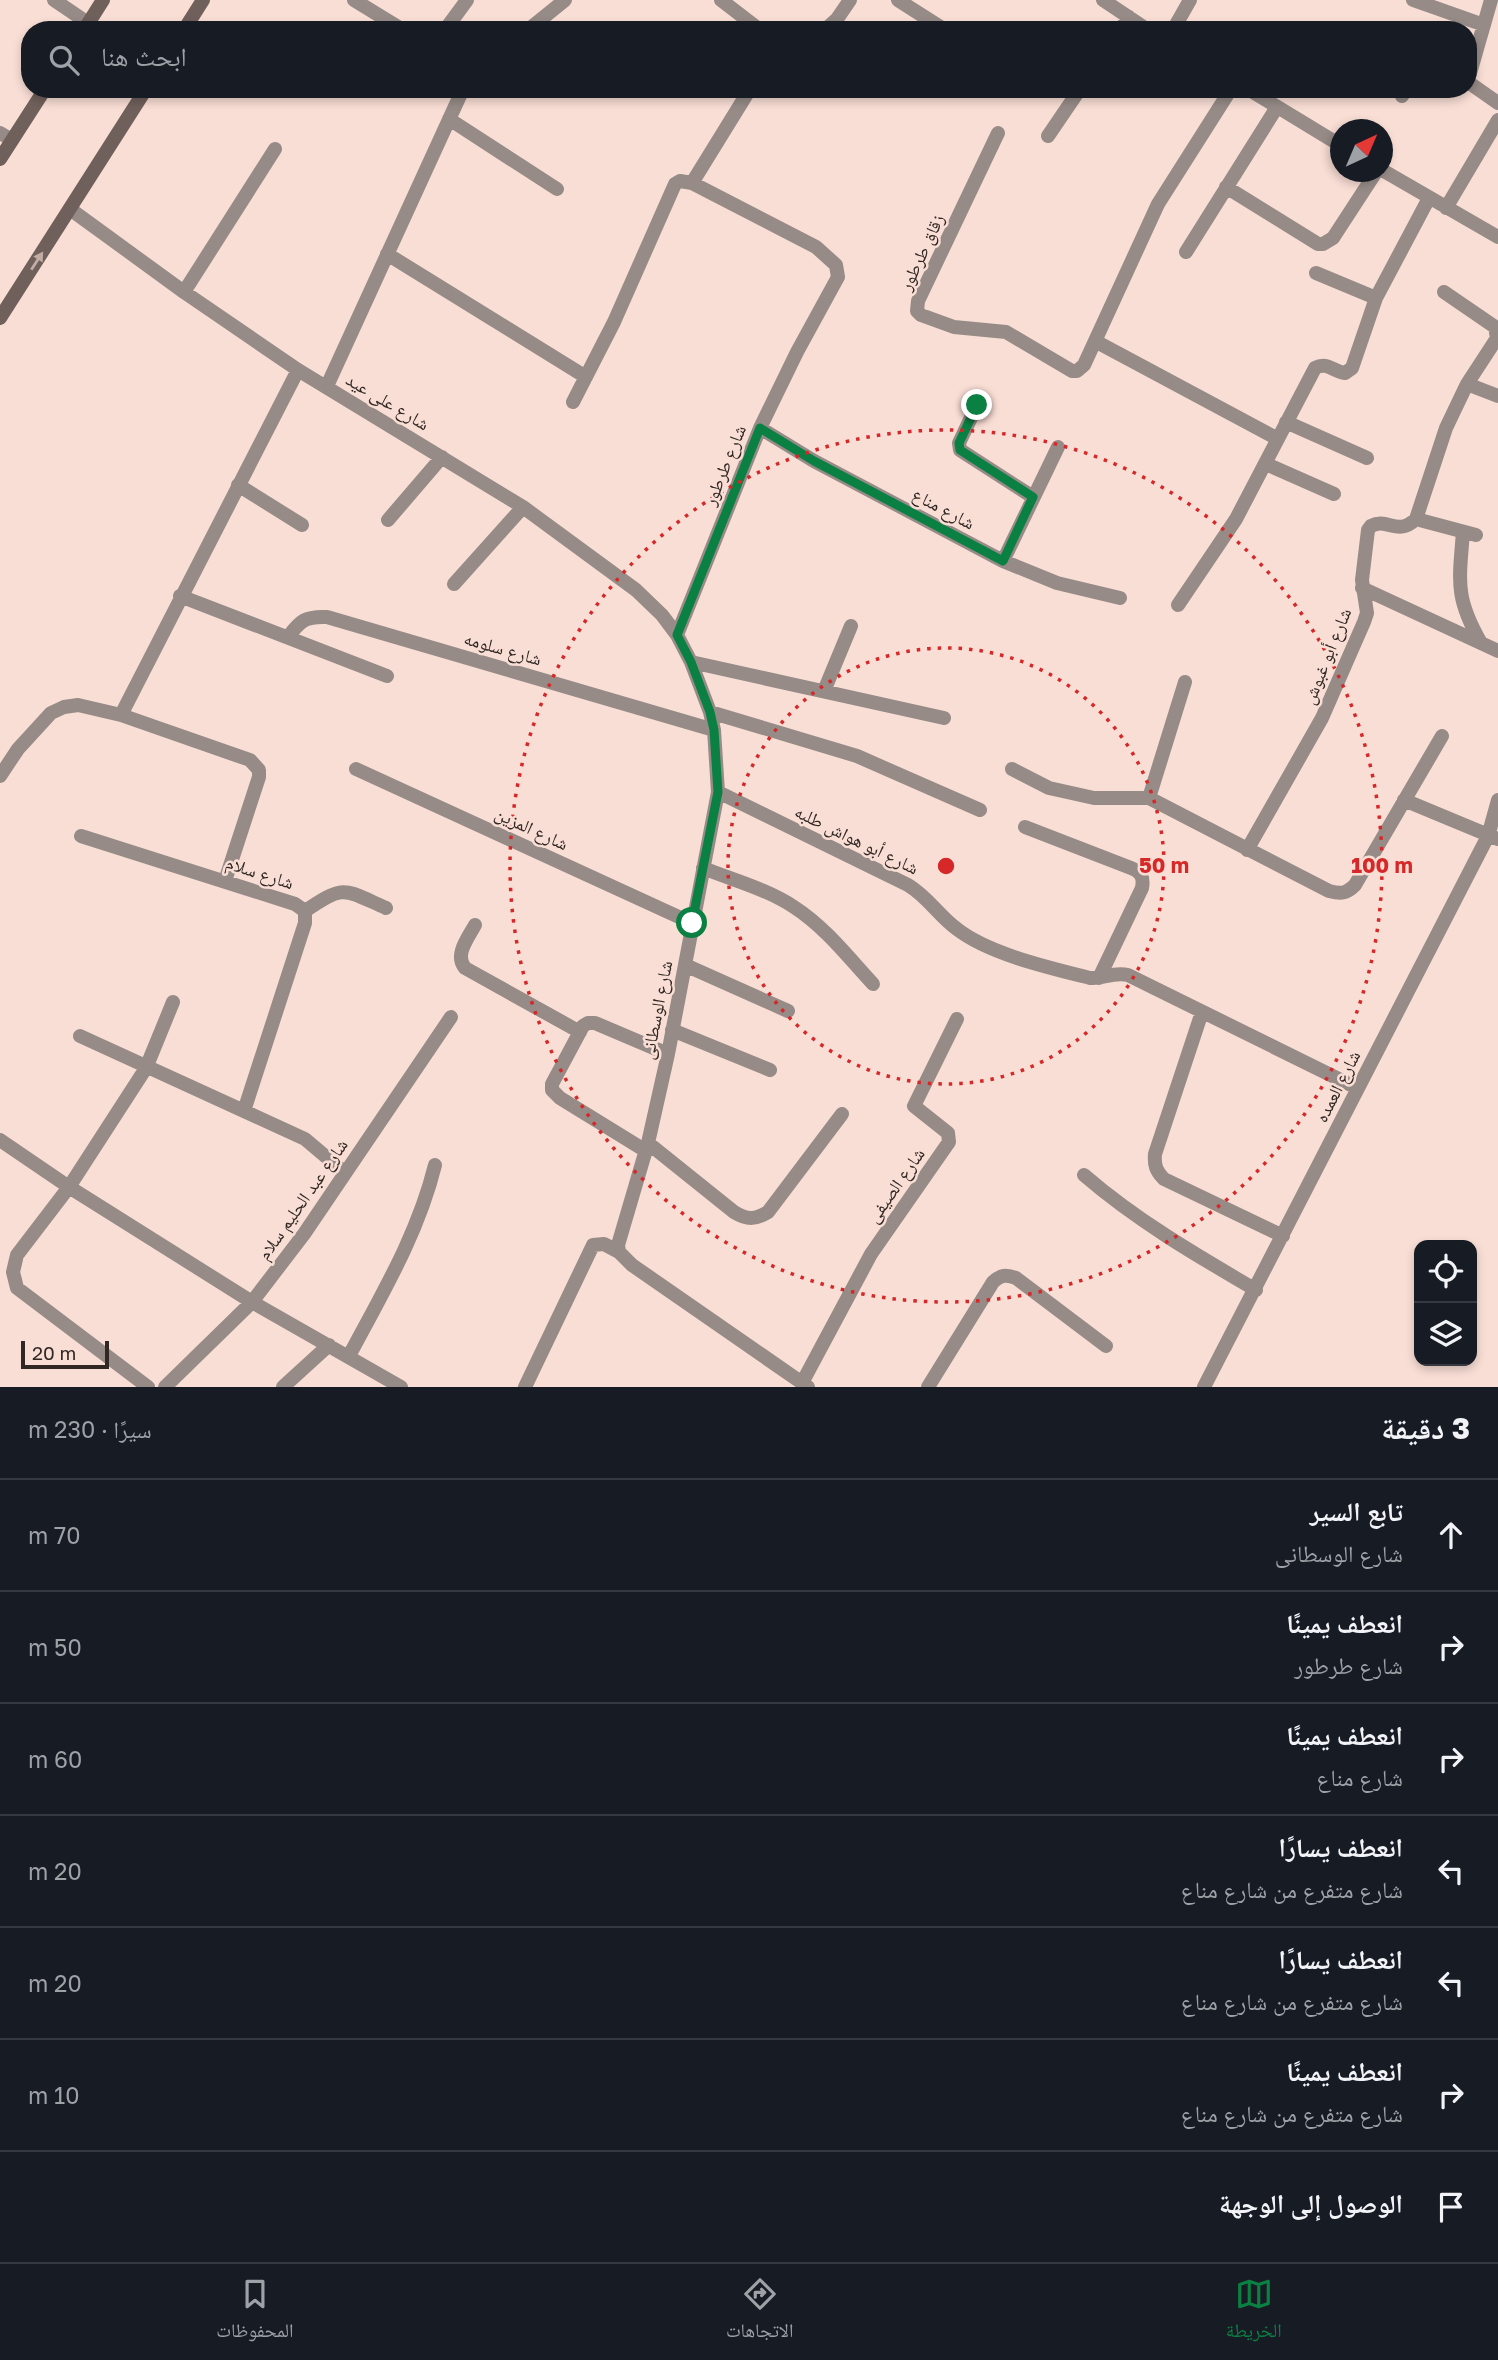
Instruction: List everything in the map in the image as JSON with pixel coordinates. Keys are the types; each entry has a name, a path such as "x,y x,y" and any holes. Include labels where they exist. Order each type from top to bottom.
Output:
{"main road":[{"path":"90,21 103,0"},
{"path":"189,21 202,0"},
{"path":"0,159 6,136 38,98"},
{"path":"0,318 140,98"}],"street":[{"path":"54,0 79,21"},
{"path":"354,0 388,21"},
{"path":"452,21 467,0"},
{"path":"539,21 565,0"},
{"path":"721,0 748,21"},
{"path":"835,21 850,0"},
{"path":"898,0 931,21"},
{"path":"1103,0 1121,21"},
{"path":"1178,21 1190,0"},
{"path":"1413,0 1473,21"},
{"path":"1477,50 1491,0"},
{"path":"1477,23 1484,25"},
{"path":"1477,88 1498,103"},
{"path":"327,386 459,98"},
{"path":"573,402 614,322 675,184 680,181 692,183 744,98"},
{"path":"1048,136 1074,98"},
{"name":"زقاق طرطور","path":"998,133 918,301 917,311 954,327 1006,332 1072,371 1077,371 1084,365 1158,204 1225,98"},
{"path":"1262,98 1330,139"},
{"path":"1186,252 1277,107"},
{"path":"449,118 557,189"},
{"path":"1446,208 1498,120"},
{"path":"184,292 275,149"},
{"path":"1393,177 1498,237"},
{"path":"1226,187 1318,244 1324,244 1333,238 1369,182"},
{"name":"شارع طرطور","path":"677,635 760,428 838,277 836,265 816,247 692,183"},
{"path":"1178,605 1236,519 1315,368 1328,365 1345,373 1352,368 1376,298 1429,198"},
{"name":"شارع على عيد","path":"70,209 298,370 523,507 636,590 662,615 677,635"},
{"path":"387,254 586,377"},
{"path":"1316,273 1376,298"},
{"path":"1444,292 1490,323 1497,332 1497,338 1467,384 1446,428 1416,519 1469,534 1459,589 1471,626 1481,643"},
{"path":"1095,341 1278,439"},
{"path":"121,715 298,370"},
{"path":"1467,384 1498,396"},
{"path":"977,405 959,443 960,450 1033,497"},
{"path":"1286,422 1367,458"},
{"name":"شارع مناع","path":"760,428 814,461 1003,561 1057,583 1120,598"},
{"path":"1003,561 1058,447"},
{"path":"388,520 442,457"},
{"path":"1266,464 1334,494"},
{"path":"238,485 303,525"},
{"path":"454,584 523,507"},
{"name":"شارع أبو غبوش","path":"1247,850 1322,718 1359,634 1367,613 1362,588 1371,526 1379,523 1400,528 1409,526 1416,519"},
{"path":"1362,588 1498,651"},
{"path":"180,596 387,676"},
{"name":"شارع سلومه","path":"288,637 299,622 327,617 714,730"},
{"path":"824,691 851,626"},
{"name":"شارع الوسطانى","path":"619,1252 618,1245 647,1147 668,1054 718,792 714,730 710,712 691,662 677,635"},
{"path":"691,662 944,718"},
{"path":"1149,798 1185,682"},
{"path":"0,776 18,749 51,713 78,705 121,715 250,760 255,764 259,777 225,881"},
{"path":"710,712 857,756 980,810"},
{"path":"1012,769 1049,788 1094,798 1149,798 1247,850 1329,891 1341,894 1354,885 1442,736"},
{"name":"شارع المزين","path":"356,769 692,923"},
{"name":"شارع أبو هواش طلبه","path":"718,792 908,885 930,901 954,928 973,941 1068,972 1099,978 1114,973 1128,975 1357,1088"},
{"path":"1404,800 1493,838"},
{"name":"شارع العمده","path":"1204,1387 1256,1290 1357,1088 1493,838 1498,800"},
{"path":"1025,827 1131,868 1139,872 1143,879 1142,888 1099,978"},
{"name":"شارع سلام","path":"81,836 295,904 305,911 304,923 244,1111"},
{"path":"703,869 771,894 793,906 831,938 873,984"},
{"path":"305,911 330,894 342,891 386,908"},
{"path":"475,925 460,954 464,968 580,1032"},
{"path":"685,965 788,1011"},
{"path":"148,1387 17,1288 13,1272 17,1255 69,1187 146,1068 173,1002"},
{"path":"1202,1012 1154,1164 1164,1179 1283,1236"},
{"name":"شارع عبد الحليم سلام","path":"165,1387 252,1302 304,1234 451,1017"},
{"name":"شارع الصيفى","path":"805,1385 871,1254 949,1142 947,1133 914,1106 957,1019"},
{"path":"668,1054 594,1023 588,1023 580,1032 552,1083 552,1090 560,1098 647,1147 744,1219 757,1219 768,1212 842,1114"},
{"path":"672,1030 770,1070"},
{"path":"80,1037 305,1139 344,1172"},
{"path":"0,1140 69,1187 252,1302 401,1387"},
{"path":"349,1356 407,1248 435,1165"},
{"path":"1084,1175 1110,1198 1175,1242 1256,1290"},
{"path":"525,1387 593,1245 604,1244 805,1385"},
{"path":"928,1387 999,1276 1016,1278 1106,1346"},
{"path":"283,1387 329,1345"}],"route":[{"path":"692,923 718,792 714,730 710,712 691,662 677,635 760,428 814,461 1003,561 1033,497 958,447 977,405"}]}
